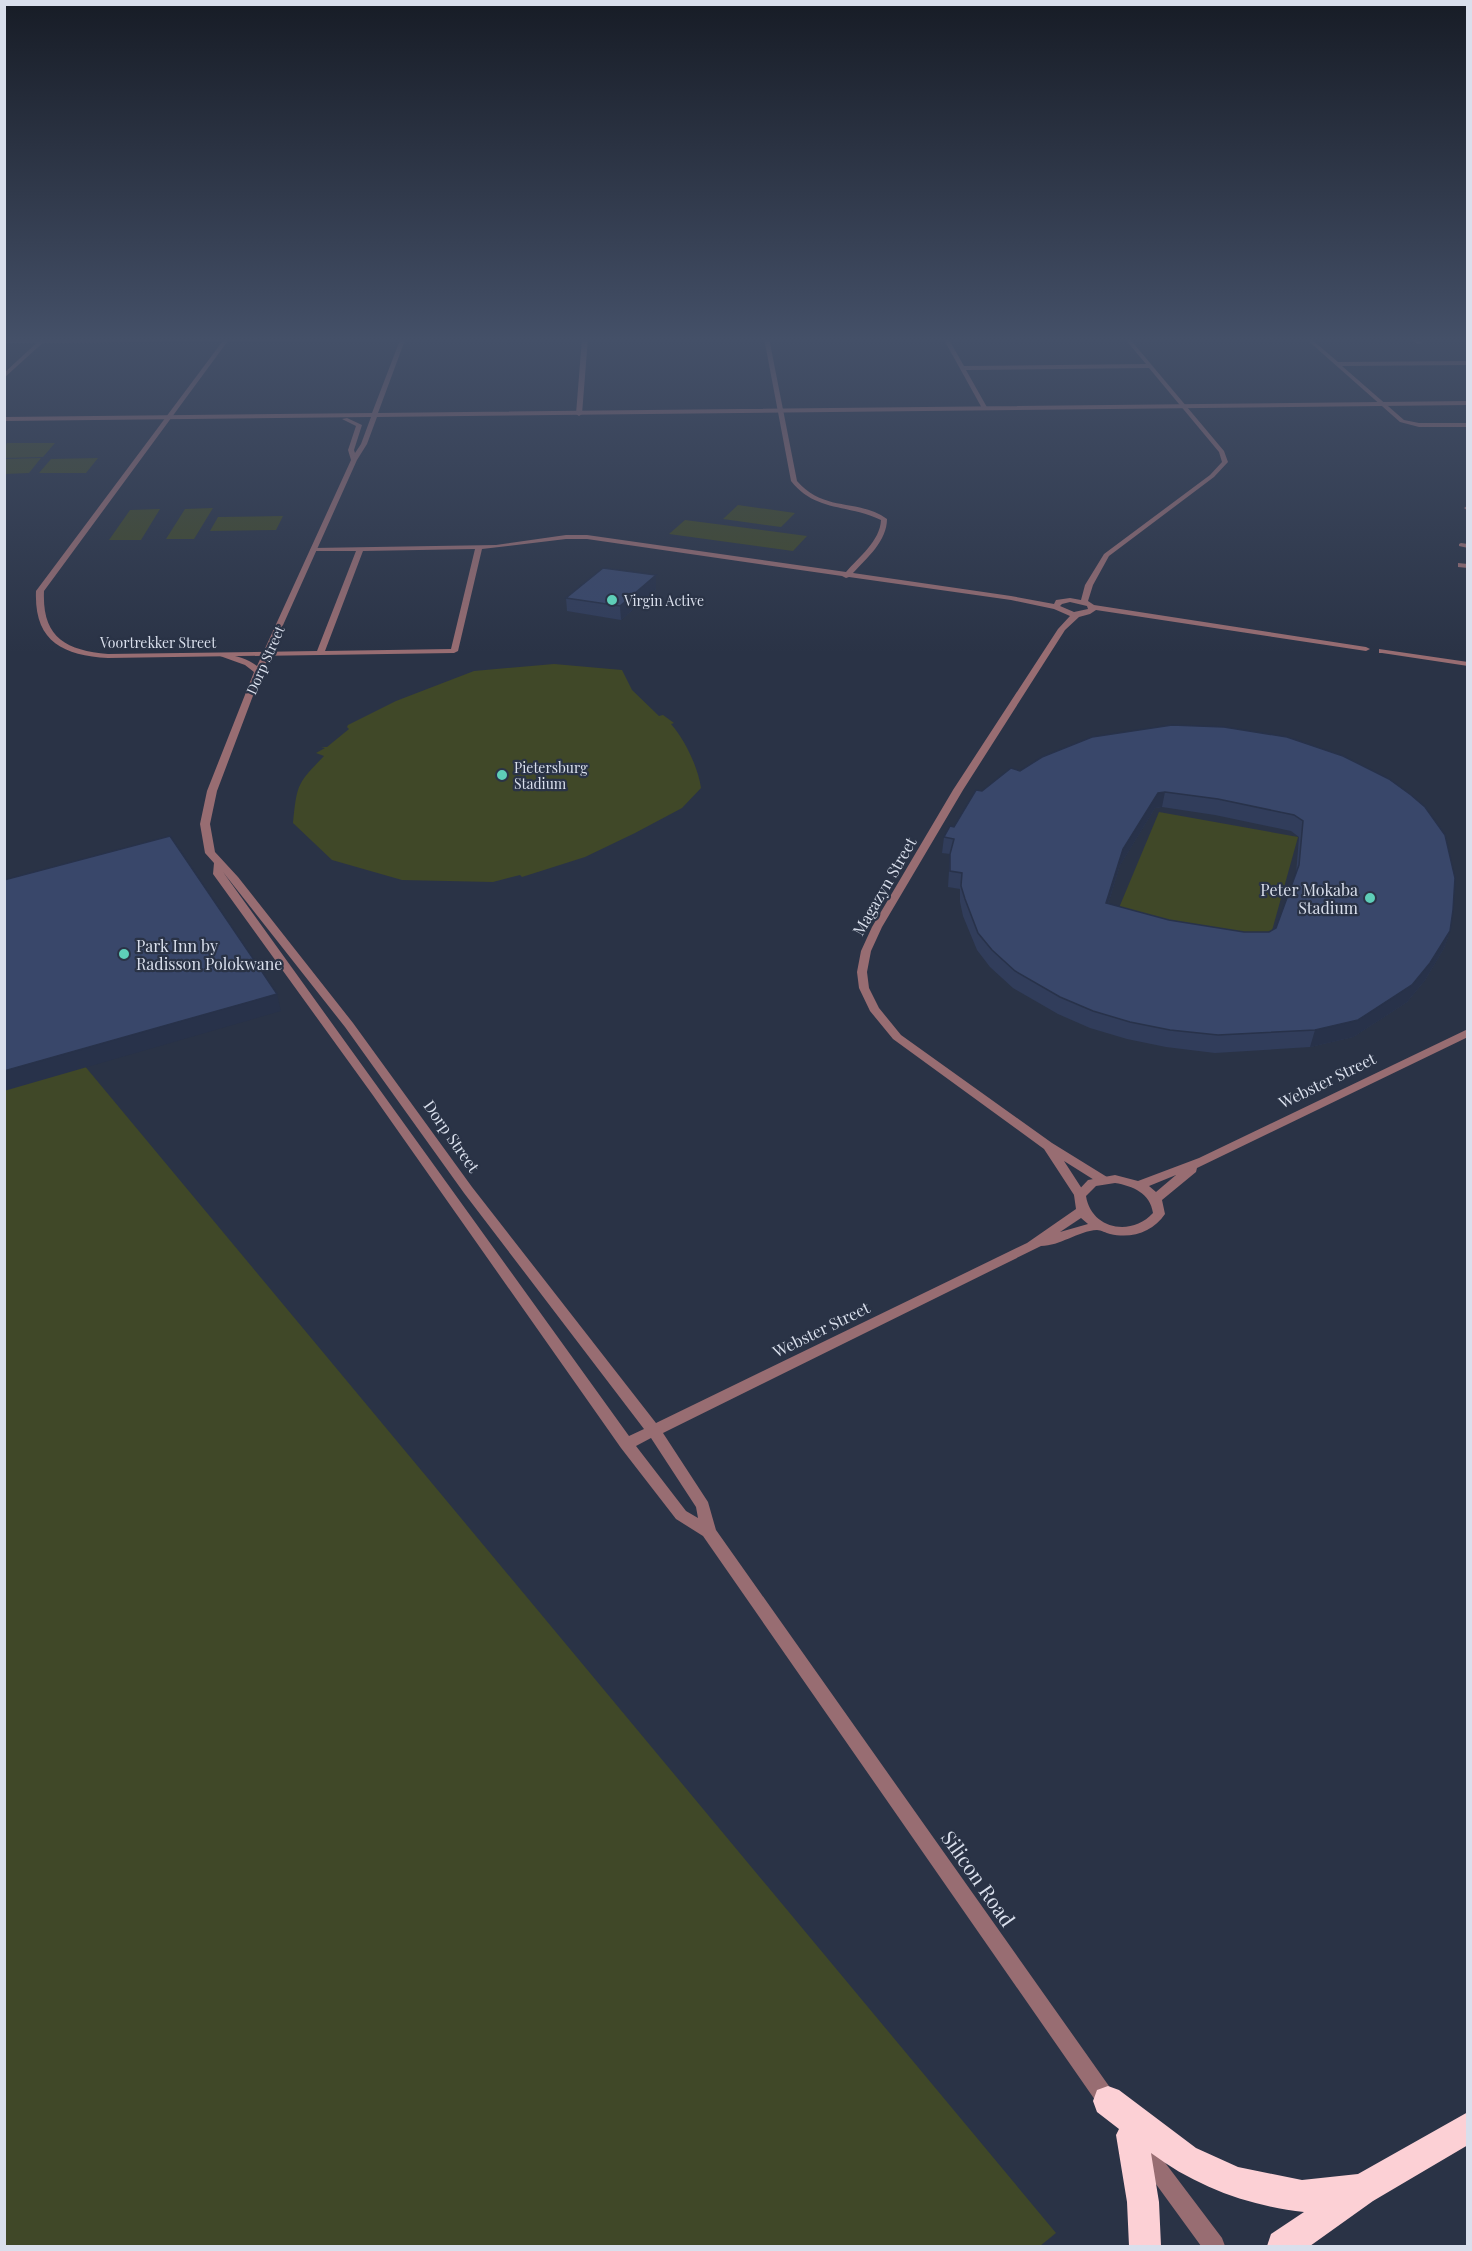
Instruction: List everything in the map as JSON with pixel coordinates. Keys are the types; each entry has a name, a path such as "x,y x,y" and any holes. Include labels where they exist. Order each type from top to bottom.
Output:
{"highway":[{"path":"1108,2101 1185,2159 1236,2183 1302,2196 1362,2190"},
{"path":"1284,2247 1362,2190 1467,2127"},
{"path":"1132,2135 1143,2202 1144,2247"}],"street":[{"name":"Voortrekker Street","path":"148,443 40,591 39,612 42,624 52,638 82,654 115,657 266,656 454,651 479,548"},
{"name":"Dorp Street","path":"353,443 351,450 354,460"},
{"name":"Dorp Street","path":"364,443 354,460 258,672 208,804 205,824 210,853 218,864 235,879 349,1025 468,1190 654,1431"},
{"path":"786,443 794,482 810,499 868,512 884,519 883,534 846,576"},
{"path":"1084,602 1089,585 1106,555 1224,465 1222,452 1214,443"},
{"path":"313,550 507,547 566,537 587,537 1011,598 1084,602 1091,610"},
{"path":"320,653 360,550"},
{"path":"1060,610 1056,605 1067,601 1089,585"},
{"path":"1011,598 1077,614 1091,610 1467,664"},
{"name":"Magazyn Street","path":"1060,610 1062,629"},
{"name":"Magazyn Street","path":"1077,614 1062,629 958,790 877,927 866,951 862,972 864,988 874,1009 897,1037 1048,1146 1103,1180"},
{"path":"224,656 248,663 258,672"},
{"name":"Dorp Street","path":"218,864 218,874 450,1195 626,1444"},
{"name":"Webster Street","path":"1138,1185 1203,1161 1467,1032"},
{"name":"Magazyn Street","path":"1048,1146 1080,1195"},
{"name":"Webster Street","path":"1156,1198 1203,1161"},
{"path":"1103,1180 1121,1180 1138,1185 1156,1198 1159,1214 1155,1222 1147,1227 1124,1232 1099,1225 1082,1211 1079,1203 1080,1195 1085,1188 1103,1180"},
{"path":"450,1195 468,1190"},
{"name":"Webster Street","path":"1032,1246 1082,1211"},
{"name":"Webster Street","path":"626,1444 1032,1246 1099,1225"},
{"name":"Silicon Road","path":"654,1431 704,1506 709,1532"},
{"name":"Silicon Road","path":"626,1444 681,1515 709,1532 1132,2135 1214,2247"}],"green space":[{"path":"7,443 55,443 43,457 5,458"},
{"path":"41,458 29,473 5,474 5,459"},
{"path":"98,458 86,473 39,473 51,459"},
{"path":"738,505 795,513 781,527 723,519"},
{"path":"213,508 194,539 166,539 185,509"},
{"path":"160,509 141,540 109,540 130,510"},
{"path":"283,516 276,530 210,531 218,517"},
{"path":"685,520 807,536 793,551 669,534"},
{"name":"Pietersburg Stadium","path":"554,664 622,670 632,690 659,716 663,715 674,723 671,724 690,754 701,788 682,808 585,857 522,877 520,875 493,882 402,880 332,860 293,823 300,785 324,756 316,753 325,748 321,747 327,747 349,729 348,725 396,701 474,671"},
{"name":"Peter Mokaba Stadium","path":"1159,812 1298,837 1268,945 1116,915"},
{"path":"4,969 1056,2233 1040,2246 5,2246"}],"building":[{"path":"603,568 656,575 620,606 566,598"},
{"name":"Peter Mokaba Stadium","path":"1172,725 1224,727 1287,737 1343,756 1389,779 1425,807 1445,835 1455,878 1450,931 1430,963 1412,985 1358,1020 1315,1030 1218,1035 1170,1030 1130,1022 1093,1011 1060,997 1015,971 992,950 978,933 961,886 962,873 950,871 950,854 954,839 944,837 950,826 954,827 976,790 982,791 1011,768 1020,771 1042,757 1092,737","holes":["1158,793 1218,799 1294,815 1303,821 1299,865 1276,928 1269,932 1244,932 1169,920 1106,903 1123,849"]},
{"name":"Park Inn by Radisson Polokwane","path":"170,836 277,994 4,1071 4,880"}],"place":[{"name":"Virgin Active","path":"612,600"},
{"name":"Pietersburg Stadium","path":"502,775"},
{"name":"Peter Mokaba Stadium","path":"1370,898"},
{"name":"Park Inn by Radisson Polokwane","path":"124,954"}]}
